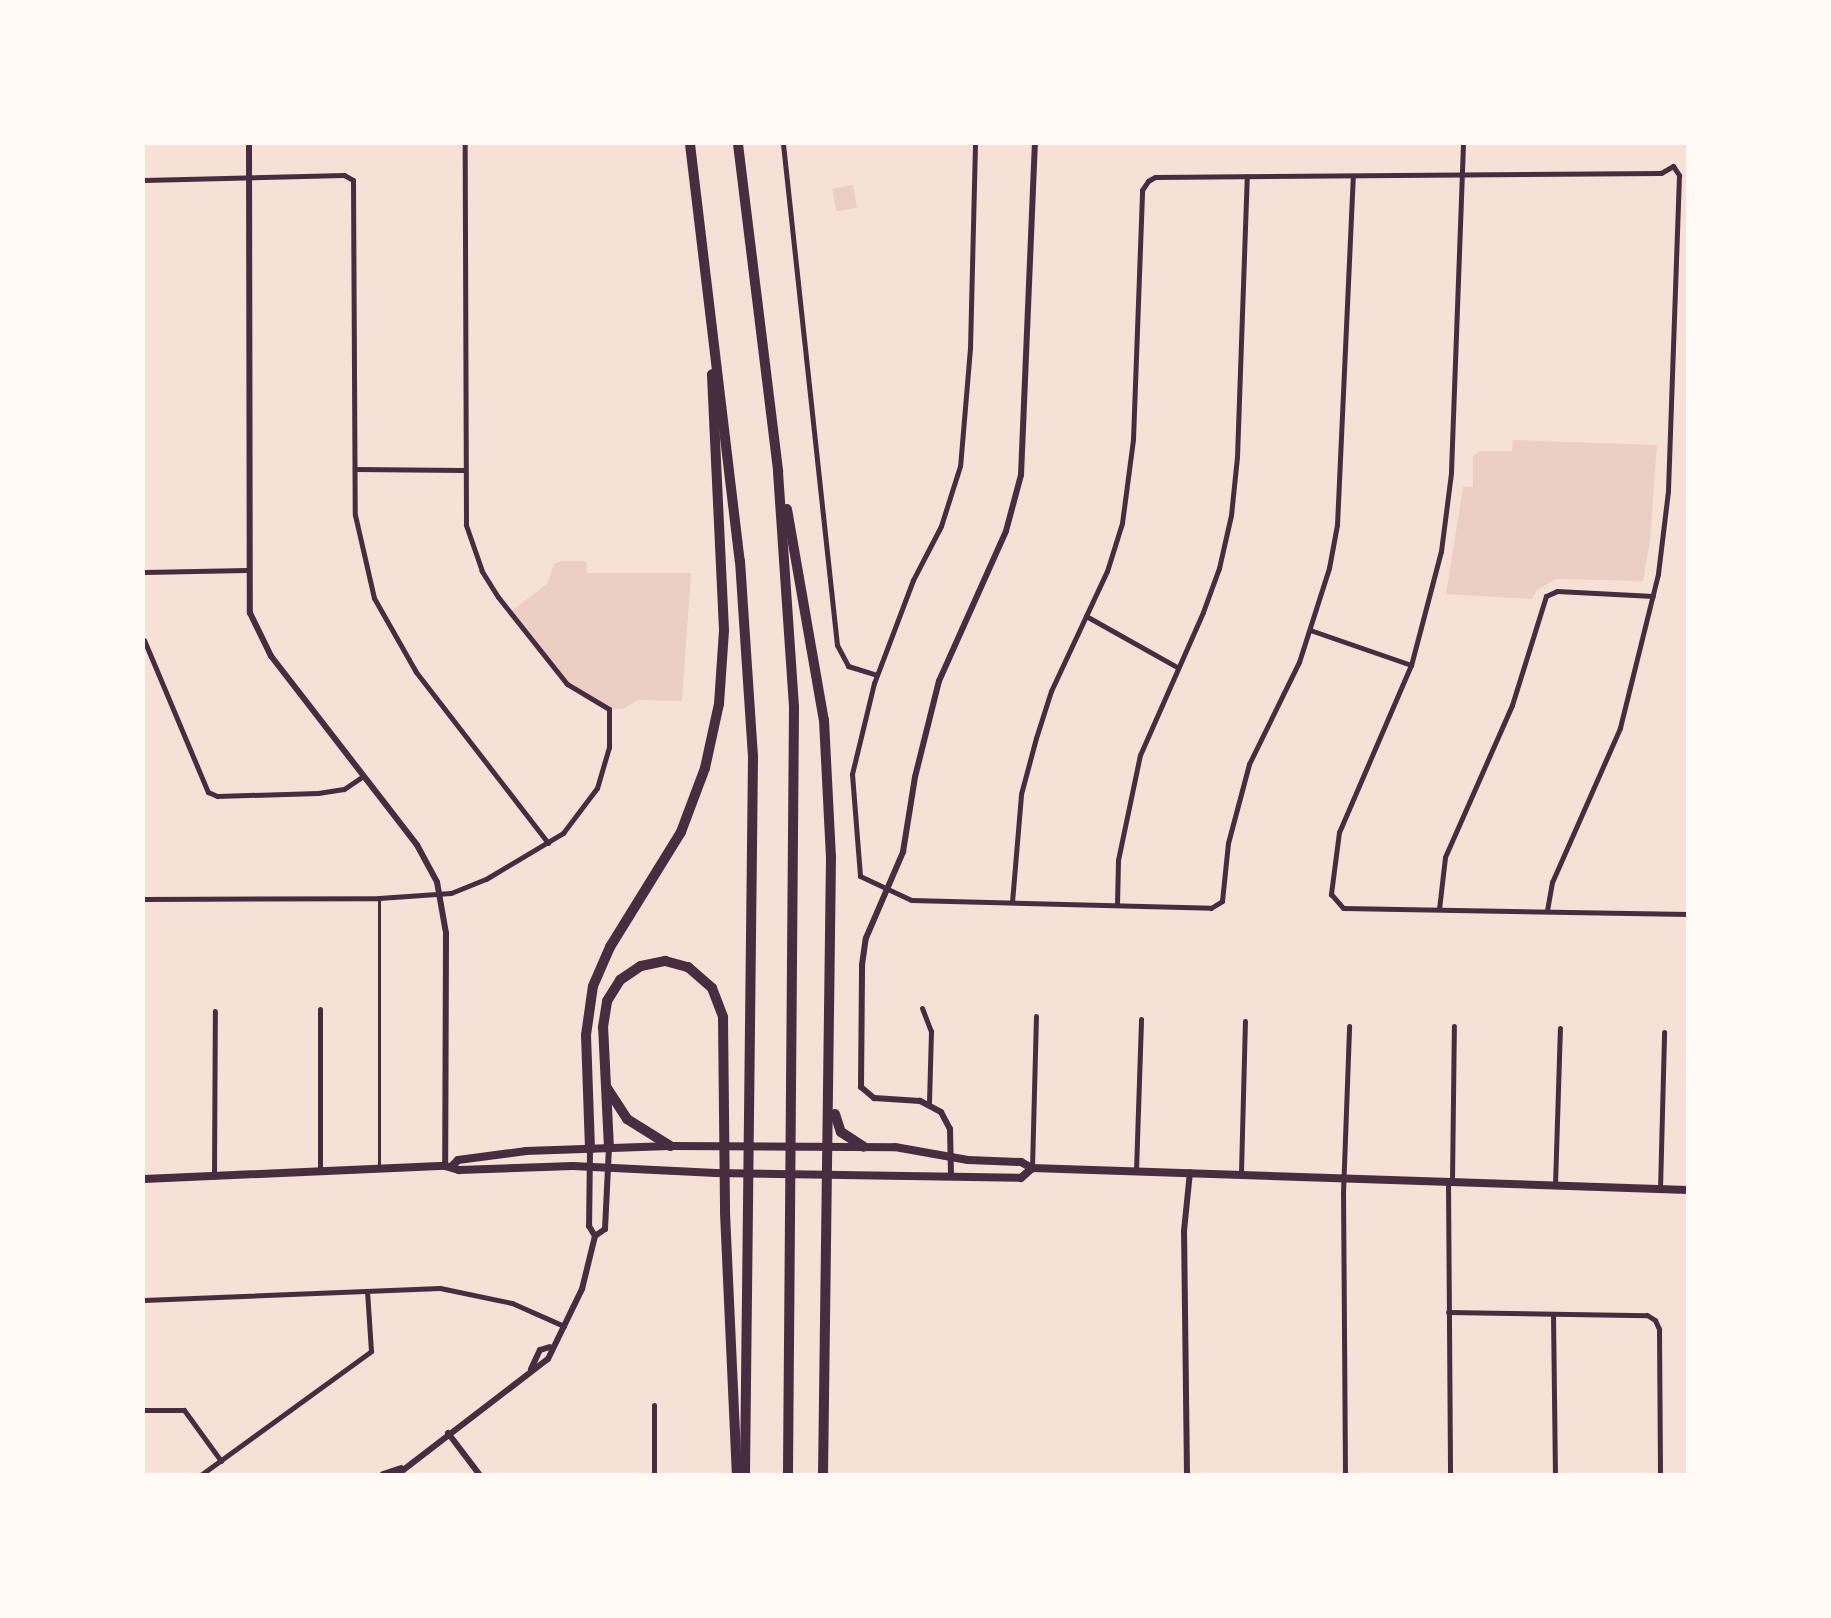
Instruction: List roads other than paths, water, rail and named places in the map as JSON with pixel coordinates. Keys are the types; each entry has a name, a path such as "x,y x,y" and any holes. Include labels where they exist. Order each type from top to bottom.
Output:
{"highway":[{"path":"690,144 740,561 751,724 751,1105 746,1475"},
{"path":"738,144 773,427 825,732 832,916 830,1147 822,1475"},
{"path":"590,1149 586,1029 595,980 684,824 707,759 719,704 724,618 709,296"},
{"path":"773,427 795,718 788,1475"},
{"path":"609,1148 604,1011 613,989 641,966 677,963 705,979 719,1000 737,1475"},
{"path":"605,1080 625,1116 670,1146"},
{"path":"830,1104 841,1132 864,1147"}],"main road":[{"path":"449,1166 458,1160 500,1154 609,1148 864,1147 919,1149 951,1157 1021,1161 1032,1168 1241,1172 1688,1190"},
{"path":"144,1179 449,1166 458,1170 590,1166 829,1176 1021,1178 1032,1168"}],"street":[{"path":"249,144 247,570 250,613 261,643 426,858 441,895 446,933 449,1166"},
{"path":"144,899 379,898 441,895 486,879 548,843 585,809 606,764 609,709 597,698 567,684 482,571 467,525 463,470 465,144"},
{"path":"783,144 837,645 848,666 877,675"},
{"path":"975,144 970,348 960,467 945,516 913,580 877,675 859,734 852,787 857,866 867,882 911,900 1212,908 1222,901 1228,843 1250,764 1310,629 1329,568 1342,481 1353,176"},
{"path":"951,1176 948,1122 929,1104 871,1098 859,1083 863,955 903,852 919,754 939,681 1006,531 1021,475 1035,144"},
{"path":"1462,144 1448,506 1428,613 1411,665 1339,832 1330,884 1335,902 1343,908 1688,914"},
{"path":"1012,902 1021,794 1051,691 1107,571 1129,486 1142,190 1148,181 1155,177 1661,173 1673,166 1679,171 1668,491 1653,596 1620,728 1552,882 1547,911"},
{"path":"144,180 344,175 353,180 355,469 362,557 392,636 548,843"},
{"path":"1117,905 1128,798 1140,755 1219,568 1231,515 1237,457 1247,176"},
{"path":"355,469 463,470"},
{"path":"144,572 247,570"},
{"path":"1439,909 1445,858 1512,705 1546,596 1557,591 1653,596"},
{"path":"1086,617 1177,667"},
{"path":"1310,629 1411,665"},
{"path":"144,640 208,792 217,796 330,792 344,789 363,776"},
{"path":"922,1008 931,1031 929,1104"},
{"path":"320,1009 320,1171"},
{"path":"214,1177 215,1011"},
{"path":"1032,1168 1036,1016"},
{"path":"1136,1171 1141,1019"},
{"path":"1241,1172 1245,1021"},
{"path":"1345,1475 1345,1177 1349,1026"},
{"path":"1450,1475 1448,1312 1454,1026"},
{"path":"1555,1185 1560,1028"},
{"path":"1660,1189 1664,1032"},
{"path":"383,1475 400,1471 531,1369 540,1350 550,1347 564,1326 584,1284 596,1236 605,1229 609,1148"},
{"path":"590,1149 589,1226 596,1236"},
{"path":"1187,1475 1184,1231 1189,1172"},
{"path":"144,1300 366,1291 470,1291 520,1305 564,1326"},
{"path":"202,1475 371,1351 366,1291"},
{"path":"1448,1312 1647,1315 1655,1320 1660,1329 1660,1475"},
{"path":"1553,1314 1555,1475"},
{"path":"654,1405 654,1475"},
{"path":"144,1410 184,1410 221,1461"},
{"path":"448,1433 479,1475"}],"lane":[{"path":"379,898 379,1169"}]}
